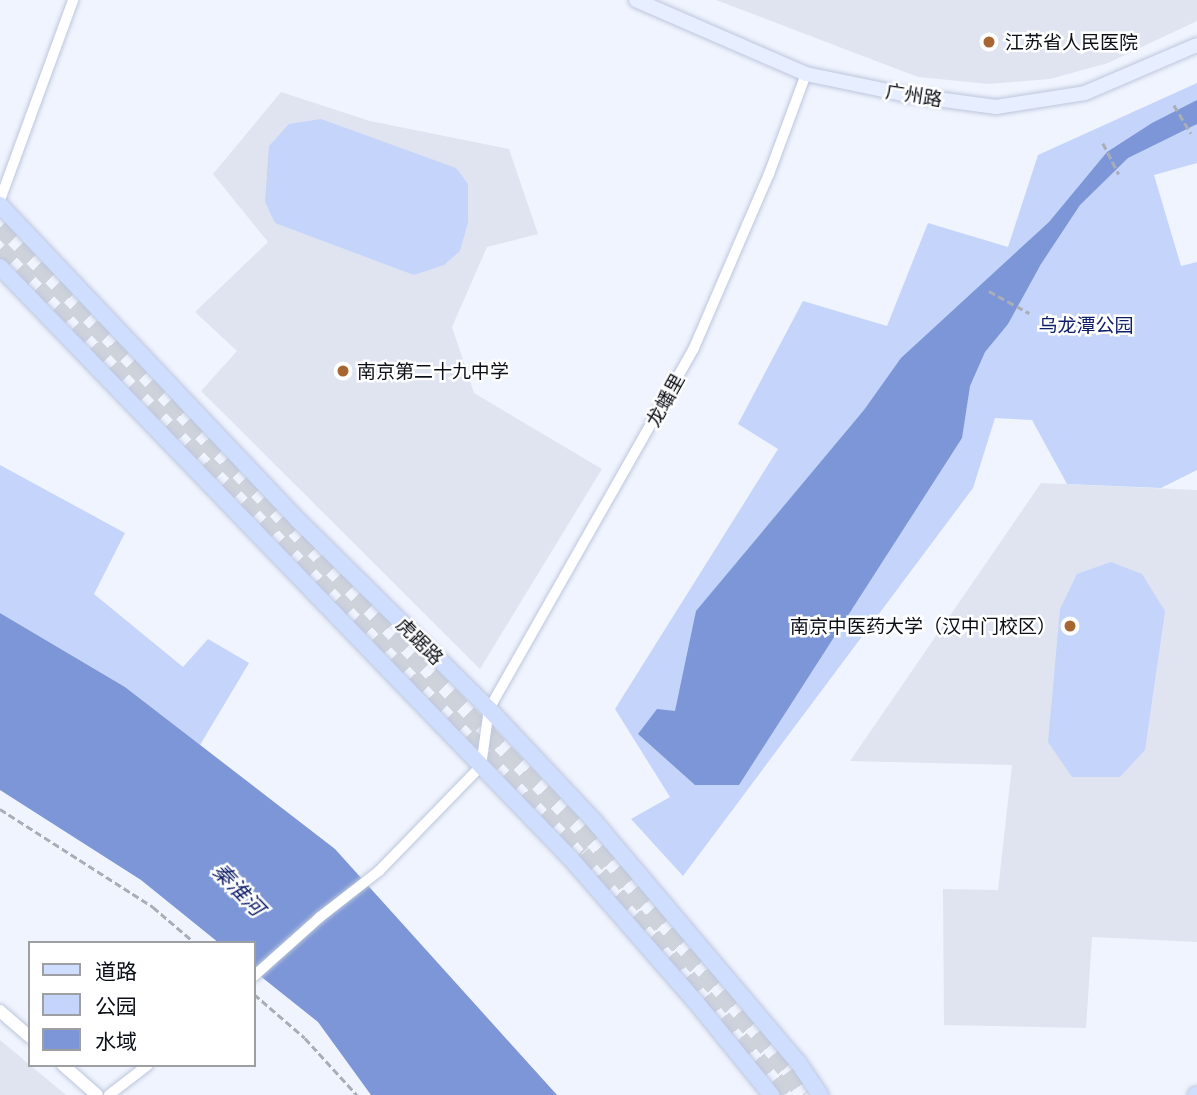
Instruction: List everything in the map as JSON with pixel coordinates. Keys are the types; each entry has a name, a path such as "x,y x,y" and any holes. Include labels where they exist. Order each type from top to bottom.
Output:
{"main road":[{"name":"广州路","path":"636,0 806,74 906,95 996,107 1085,93 1197,45"},
{"name":"虎踞路","path":"0,205 299,521 489,709 603,831 798,1062 820,1095"},
{"path":"0,267 571,859 695,1001 771,1095"}],"street":[{"path":"0,200 73,0"},
{"name":"龙蟠里","path":"489,709 694,348 769,174 806,74"},
{"path":"256,974 320,917 379,870 481,766 489,709"},
{"path":"0,1011 28,1035"},
{"path":"65,1067 97,1095"},
{"path":"109,1095 145,1067"}],"path":[{"path":"1174,105 1191,133"},
{"path":"1103,143 1119,174"},
{"path":"989,291 1029,313"},
{"path":"0,809 153,907 193,941"},
{"path":"256,996 305,1038 357,1095"}],"shaded area":[{"name":"江苏省人民医院","path":"716,0 1197,0 1197,21 1108,63 1050,79 989,84 918,77"},
{"name":"南京第二十九中学","path":"281,92 370,121 509,149 538,234 487,247 452,327 474,393 602,469 480,669 201,391 237,351 195,312 268,242 213,174"},
{"name":"南京中医药大学（汉中门校区）","path":"1041,483 1197,490 1197,942 1092,937 1086,1028 944,1025 943,889 998,890 1012,765 850,761"},
{"path":"0,1040 28,1063 28,1067 32,1067 66,1095 0,1095"}],"green space":[{"name":"乌龙潭公园","path":"1197,83 1197,163 1154,175 1181,266 1197,262 1197,470 1161,488 1067,484 1032,420 995,418 973,488 683,876 631,819 670,797 615,709 778,449 738,424 803,301 887,326 928,223 1008,247 1038,155"},
{"path":"321,119 456,168 468,184 468,222 460,251 444,265 414,275 275,223 265,202 269,146 289,124"},
{"path":"0,465 125,533 94,594 183,667 208,639 249,663 200,745 125,687 0,613"},
{"path":"1111,562 1142,574 1165,611 1145,750 1120,777 1072,777 1048,742 1060,609 1077,574"}],"water":[{"path":"1197,100 1197,124 1128,158 1080,205 1041,264 1008,324 985,352 970,386 962,438 739,785 695,785 638,734 657,709 675,711 696,611 864,410 901,358 1049,222 1107,152 1152,123"},
{"name":"秦淮河","path":"0,613 125,687 335,849 557,1095 371,1095 318,1022 256,973 256,941 217,941 141,880 0,790"}],"tunnel":[{"path":"0,227 579,830 788,1072 804,1095"},
{"path":"0,249 582,854 788,1095"}],"place":[{"name":"江苏省人民医院","path":"989,42"},
{"name":"南京第二十九中学","path":"343,371"},
{"name":"南京中医药大学（汉中门校区）","path":"1070,626"}]}
